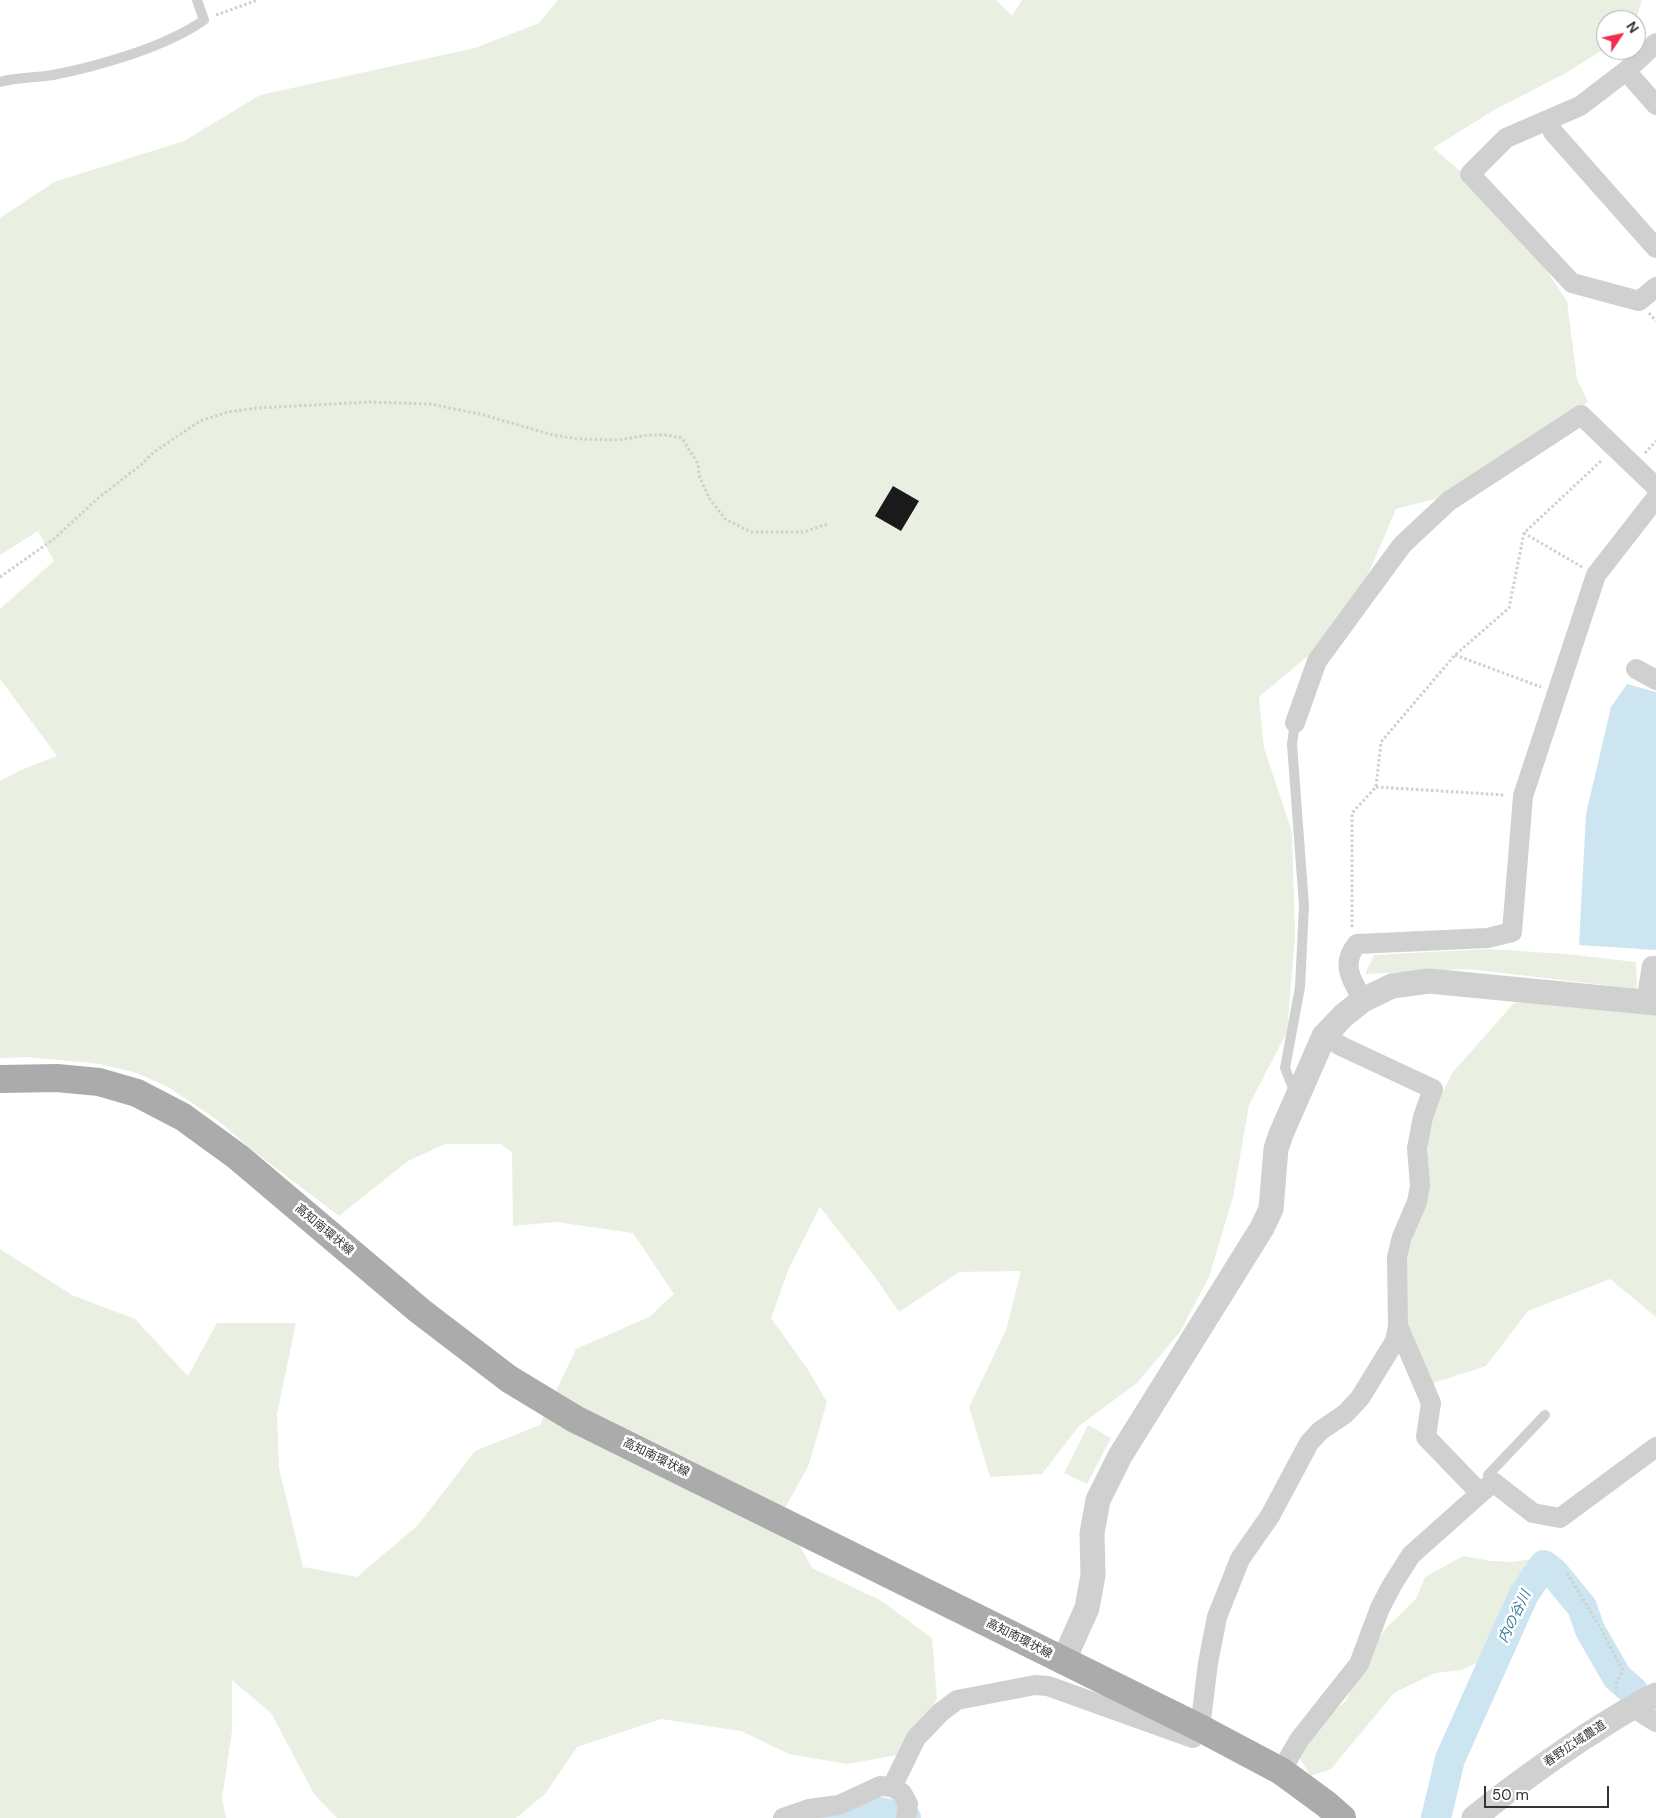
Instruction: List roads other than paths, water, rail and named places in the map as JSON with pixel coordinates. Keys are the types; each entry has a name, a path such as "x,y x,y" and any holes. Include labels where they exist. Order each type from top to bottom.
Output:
{"main road":[{"name":"高知南環状線","path":"0,1078 57,1078 99,1082 137,1093 183,1118 238,1157 420,1311 509,1379 575,1419 934,1596 1063,1662 1200,1728 1281,1771 1342,1818"}],"street":[{"path":"1656,43 1626,71 1580,106 1506,138 1470,174 1572,283 1639,301 1656,287"},
{"path":"1626,71 1656,105"},
{"path":"1549,120 1553,132 1656,248"},
{"path":"1294,723 1317,661 1402,545 1448,501 1581,414 1656,487"},
{"path":"1363,1000 1350,977 1350,952 1357,944 1488,938 1512,932 1523,796 1596,574 1656,498"},
{"path":"1636,669 1656,680"},
{"path":"1063,1662 1087,1608 1093,1575 1092,1533 1098,1500 1120,1456 1262,1228 1271,1209 1276,1149 1324,1036 1363,1000 1392,986 1429,981 1651,1002 1652,966 1656,966"},
{"path":"892,1787 916,1738 941,1712 957,1700 1035,1685 1048,1686 1193,1738 1200,1728 1208,1663 1217,1617 1240,1559 1270,1516 1309,1443 1320,1431 1345,1414 1360,1398 1395,1341 1398,1326 1397,1257 1402,1237 1418,1202 1420,1186 1417,1148 1423,1117 1433,1090 1324,1036"},
{"path":"1398,1326 1431,1403 1426,1437 1487,1487 1534,1513 1560,1518 1656,1447"},
{"path":"1281,1771 1299,1740 1359,1664 1380,1608 1411,1554 1487,1487"},
{"name":"春野広域農道","path":"1474,1818 1511,1788 1632,1706 1656,1695"},
{"path":"1632,1706 1656,1722"},
{"path":"783,1818 808,1809 838,1805 880,1786 892,1787 902,1793 907,1811"}],"lane":[{"path":"0,82 52,75 99,65 188,31 204,20 197,0"},
{"path":"1294,723 1292,744 1304,906 1300,987 1285,1068 1297,1099"},
{"path":"1487,1487 1488,1475 1545,1415"}],"water":[{"path":"1627,684 1656,692 1656,950 1579,945 1586,814 1611,707"}],"waterway":[{"name":"内の谷川","path":"1436,1818 1450,1759 1524,1594 1544,1565 1554,1573 1582,1607 1590,1630 1617,1677 1633,1691"},
{"name":"内の谷川","path":"818,1818 871,1810 906,1818"}]}
